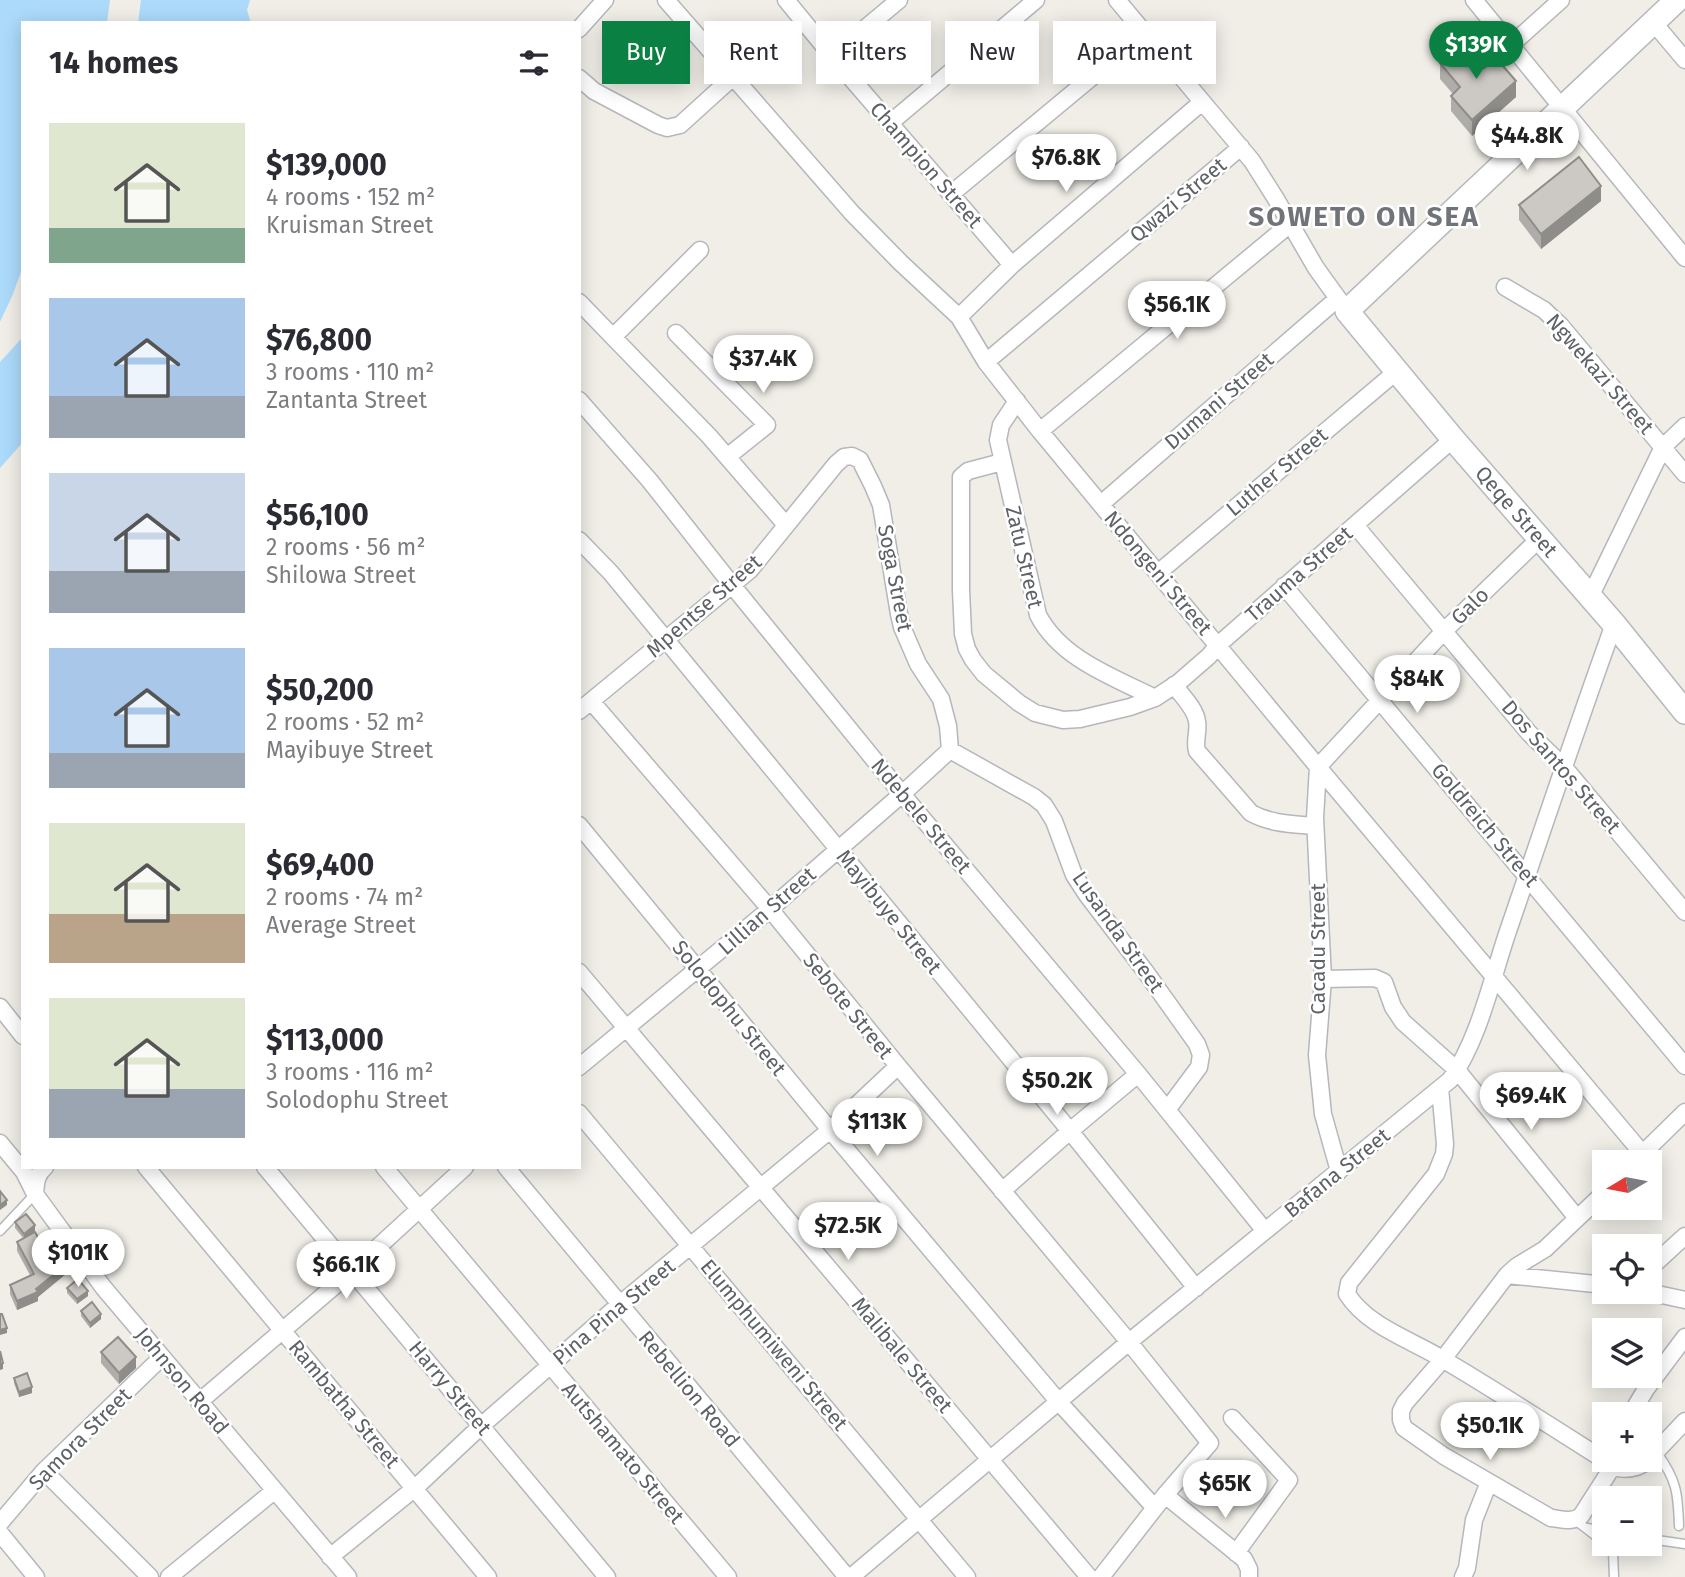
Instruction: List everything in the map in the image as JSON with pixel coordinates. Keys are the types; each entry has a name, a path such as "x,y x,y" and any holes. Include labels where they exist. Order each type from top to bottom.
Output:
{"street":[{"path":"581,27 605,0"},
{"name":"Ndongeni Street","path":"666,0 704,44"},
{"name":"Champion Street","path":"786,0 816,37"},
{"path":"874,21 899,0"},
{"path":"890,123 1036,0"},
{"path":"1117,0 1135,21"},
{"path":"1474,0 1685,258"},
{"path":"1511,45 1561,0"},
{"path":"1187,84 1241,147 1261,175 1316,268 1342,305 1562,109 1677,0"},
{"path":"1653,22 1685,60"},
{"path":"581,80 594,91 667,128 680,125 725,84"},
{"name":"Ndongeni Street","path":"739,84 852,213 959,317 986,362 1040,431 1493,974 1632,1150"},
{"name":"Champion Street","path":"856,84 1012,265"},
{"path":"951,194 1084,84"},
{"path":"959,317 1012,265 1202,102"},
{"name":"Qwazi Street","path":"986,362 1241,147"},
{"path":"1040,431 1290,224"},
{"path":"613,337 700,250"},
{"name":"Ngwekazi Street","path":"1505,287 1544,310 1561,326 1685,474"},
{"path":"581,304 727,457 786,525"},
{"name":"Qeqe Street","path":"1342,305 1453,439 1614,624 1685,712"},
{"name":"Dumani Street","path":"1101,504 1342,305"},
{"path":"677,333 767,425 727,457"},
{"name":"Luther Street","path":"1158,573 1397,371"},
{"name":"Zatu Street","path":"1017,401 1001,425 998,440 1034,603 1043,626 1054,639 1082,661 1155,698"},
{"name":"Ndebele Street","path":"581,402 650,481 902,794 1138,1074 1265,1231"},
{"path":"1590,597 1663,447 1685,426"},
{"name":"Trauma Street","path":"1002,462 968,471 961,477 960,482 962,622 967,649 984,674 1019,704 1035,713 1063,720 1080,719 1130,707 1155,698 1174,685 1453,439"},
{"name":"Soga Street","path":"844,457 852,456 860,460 881,505 898,614 918,664 941,699 948,726 950,750"},
{"name":"Mpentse Street","path":"585,706 756,564 844,457"},
{"name":"Dos Santos Street","path":"1355,525 1529,733 1563,766 1685,912"},
{"name":"Galo","path":"1318,767 1444,631 1539,539"},
{"name":"Mayibuye Street","path":"581,542 611,573 1196,1288"},
{"name":"Goldreich Street","path":"1284,586 1685,1066"},
{"name":"Bafana Street","path":"849,1577 1129,1342 1440,1088 1457,1070 1477,1026 1563,766 1614,624"},
{"path":"1174,685 1197,719 1197,751 1251,813 1272,822 1315,826"},
{"name":"Sebote Street","path":"585,706 770,909 1210,1443 1160,1501"},
{"name":"Lillian Street","path":"581,1065 770,909 950,750"},
{"name":"Lusanda Street","path":"950,750 1044,805 1054,821 1074,875 1197,1044 1201,1055 1199,1067 1167,1110"},
{"name":"Cacadu Street","path":"1318,767 1315,826 1323,979 1317,1055 1323,1114 1339,1171"},
{"name":"Solodophu Street","path":"581,827 1058,1401 1160,1501 1244,1559 1249,1573"},
{"name":"Malibale Street","path":"581,974 1089,1577"},
{"path":"1323,979 1366,978 1384,982 1393,1007 1403,1021 1457,1070 1577,1218"},
{"path":"0,1007 21,1033"},
{"name":"Pina Pina Street","path":"330,1557 415,1488 619,1305 830,1130 898,1066"},
{"path":"1002,1191 1138,1074"},
{"path":"1440,1088 1445,1144 1436,1174 1349,1283 1347,1294 1358,1307 1383,1326 1443,1359 1592,1451"},
{"path":"1645,1150 1685,1112"},
{"name":"Elumphumiweni Street","path":"581,1115 967,1577"},
{"name":"Johnson Road","path":"0,1143 21,1168"},
{"name":"Johnson Road","path":"22,1169 36,1194 103,1287 348,1577"},
{"path":"36,1194 36,1180 43,1169"},
{"name":"Rambatha Street","path":"148,1169 488,1577"},
{"name":"Harry Street","path":"267,1169 607,1577"},
{"name":"Autshamato Street","path":"386,1169 728,1577"},
{"path":"199,1402 283,1332 463,1169"},
{"name":"Rebellion Road","path":"508,1169 849,1577"},
{"path":"1592,1204 1545,1250 1507,1275 1443,1359 1405,1403 1401,1420 1404,1428 1444,1456 1551,1518 1581,1524 1581,1516 1604,1472"},
{"path":"1662,1257 1685,1236"},
{"path":"1507,1275 1592,1284"},
{"path":"1662,1295 1685,1300"},
{"path":"1638,1402 1685,1337"},
{"name":"Samora Street","path":"0,1522 44,1471 162,1357"},
{"path":"1232,1418 1289,1480 1236,1553"},
{"path":"1662,1446 1685,1421"},
{"path":"44,1471 150,1577"},
{"path":"1463,1577 1477,1508 1489,1482"},
{"path":"169,1577 274,1490"},
{"path":"1101,1577 1160,1501"},
{"path":"0,1533 36,1577"}],"lane":[{"path":"0,1231 36,1194"},
{"path":"1662,1463 1667,1466 1677,1490 1679,1527"},
{"path":"1581,1524 1592,1527"},
{"path":"1581,1524 1592,1533"},
{"path":"1662,1541 1685,1544"},
{"path":"1613,1556 1614,1577"}],"water":[{"path":"0,0 110,0 107,21 21,21 21,272 0,322"},
{"path":"141,0 250,0 247,10 250,21 138,21"},
{"path":"21,339 21,444 0,468 0,362"}],"building":[{"path":"1462,43 1484,68 1496,58 1516,81 1472,120 1451,96 1460,87 1440,63"},
{"path":"1579,157 1601,186 1541,234 1519,205"},
{"path":"0,1191 7,1200 0,1205"},
{"path":"26,1214 35,1225 24,1234 15,1222"},
{"path":"35,1232 50,1259 53,1257 58,1263 65,1260 67,1264 36,1289 38,1292 17,1301 10,1285 34,1274 17,1242"},
{"path":"78,1279 88,1291 77,1299 67,1288"},
{"path":"92,1302 101,1314 90,1323 81,1311"},
{"path":"0,1314 7,1328 0,1330"},
{"path":"118,1337 136,1357 119,1373 101,1352"},
{"path":"27,1373 32,1387 19,1392 14,1378"}],"district":[{"name":"SOWETO ON SEA","path":"1364,216"}]}
